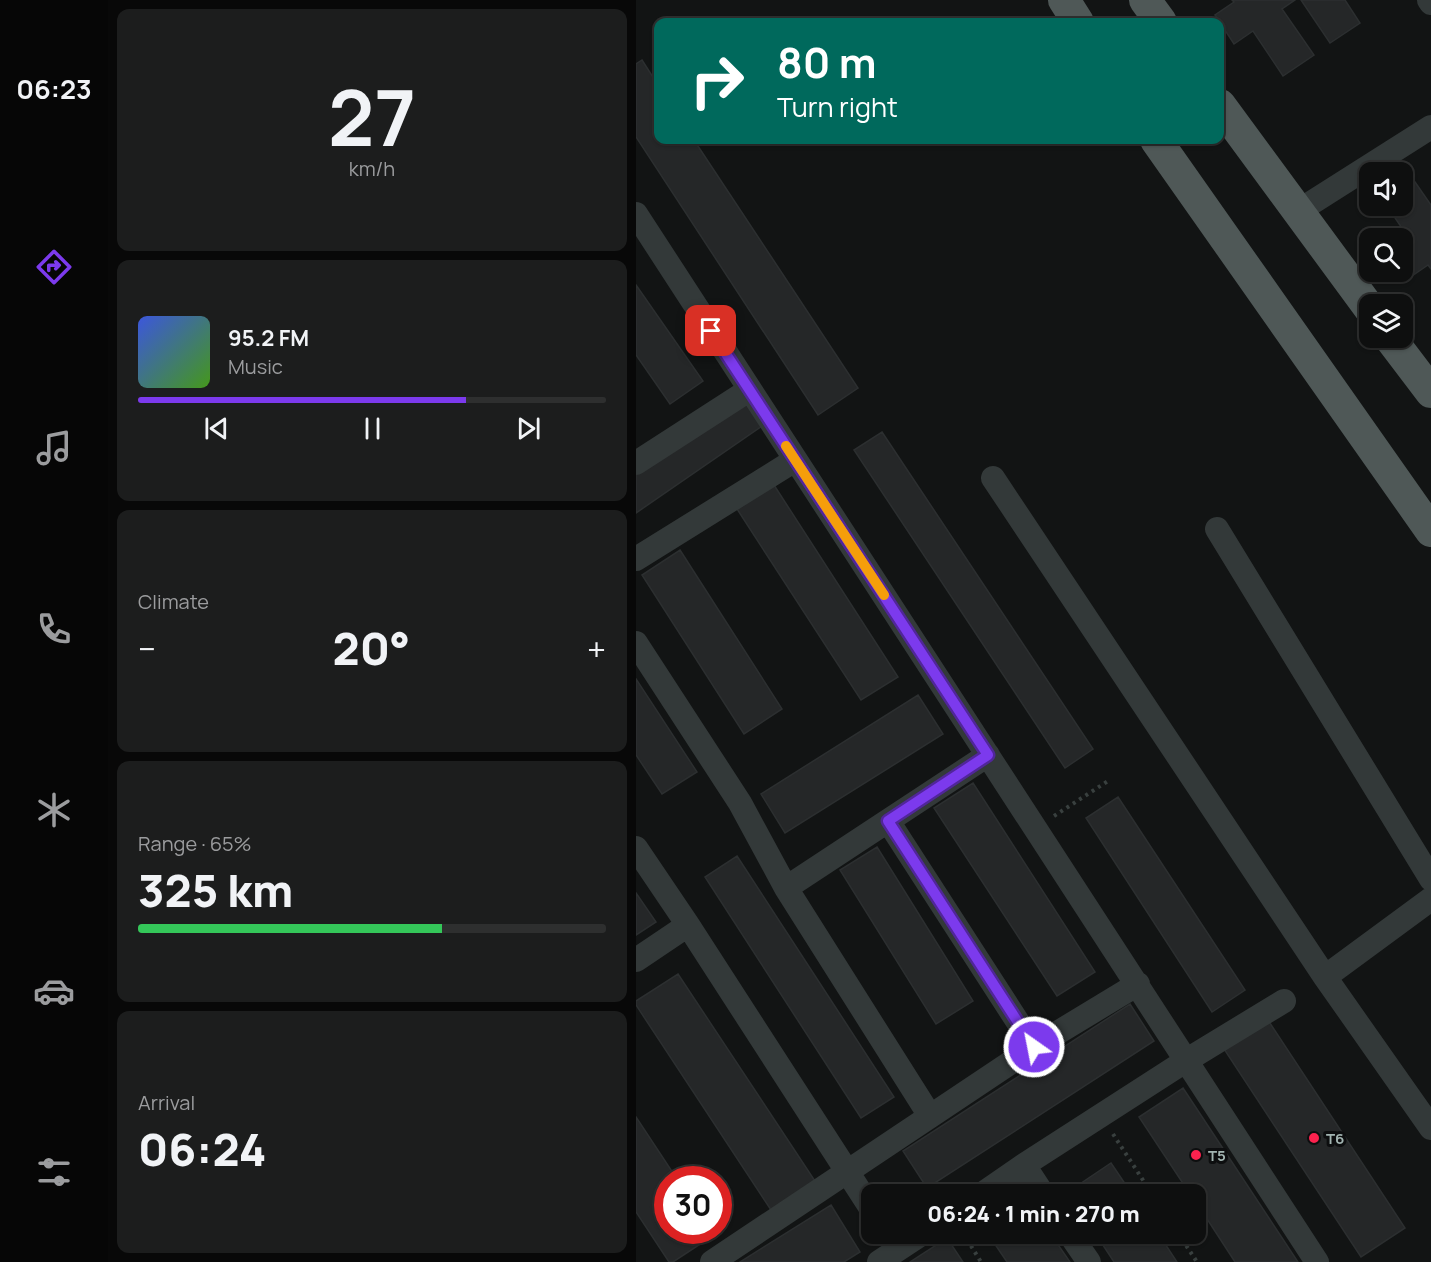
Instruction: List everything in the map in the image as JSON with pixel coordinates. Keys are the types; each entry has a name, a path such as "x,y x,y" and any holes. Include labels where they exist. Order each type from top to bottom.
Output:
{"main road":[{"path":"1064,0 1075,18"},
{"path":"1145,0 1158,18"},
{"path":"1224,111 1359,294"},
{"path":"1159,144 1431,531"},
{"path":"1398,348 1431,392"}],"street":[{"path":"1297,212 1431,127"},
{"path":"636,214 1317,1262"},
{"path":"636,463 749,390"},
{"path":"636,559 795,460"},
{"path":"993,478 1325,977 1431,1128"},
{"path":"1216,529 1431,879"},
{"path":"636,643 740,803 786,888 930,1116"},
{"path":"786,888 988,755"},
{"path":"888,821 1034,1047"},
{"path":"636,848 861,1194"},
{"path":"1325,977 1431,899"},
{"path":"636,960 688,925"},
{"path":"712,1262 1034,1047 1138,984"},
{"path":"997,1184 1187,1060 1284,1001"},
{"path":"1024,1166 1036,1184"},
{"path":"1077,1244 1089,1262"}],"path":[{"path":"1036,828 1108,781"},
{"path":"1101,1116 1145,1184"},
{"path":"970,1244 981,1262"},
{"path":"1185,1244 1197,1262"}],"building":[{"path":"1232,0 1295,0 1282,9 1314,55 1283,76 1253,31 1234,44 1224,29 1224,18 1217,18 1215,15 1234,2"},
{"path":"1301,0 1345,0 1360,23 1330,43"},
{"path":"642,60 654,79 654,144 697,144 858,388 818,415 636,137 636,64"},
{"path":"1415,182 1431,205 1431,269 1428,265 1413,275 1413,228 1402,228 1394,216 1413,216 1413,183"},
{"path":"636,285 703,381 670,404 636,355"},
{"path":"743,398 762,426 636,513 636,471"},
{"path":"882,432 1093,749 1065,768 854,450"},
{"path":"774,485 898,677 861,700 737,509"},
{"path":"680,550 782,709 744,734 642,575"},
{"path":"636,679 697,772 662,794 636,755"},
{"path":"918,695 943,734 785,833 761,794"},
{"path":"973,783 1095,972 1057,996 934,808"},
{"path":"1118,797 1245,990 1212,1012 1086,818"},
{"path":"877,847 973,1001 936,1024 840,870"},
{"path":"737,856 894,1097 861,1118 705,877"},
{"path":"636,893 656,922 636,935"},
{"path":"678,974 815,1181 771,1210 636,1005 636,1001"},
{"path":"1130,1004 1154,1041 933,1184 924,1184 903,1151"},
{"name":"T6","path":"1268,1020 1405,1228 1361,1257 1224,1049"},
{"name":"T5","path":"1183,1088 1298,1262 1235,1262 1206,1217 1206,1184 1183,1184 1139,1117"},
{"path":"636,1117 668,1166 654,1166 654,1239 636,1212"},
{"path":"1111,1163 1125,1184 1080,1184"},
{"path":"831,1205 860,1252 844,1262 740,1262"},
{"path":"657,1244 700,1244 673,1262 669,1262"},
{"path":"938,1244 951,1244 963,1262 910,1262"},
{"path":"995,1244 1058,1244 1070,1262 1007,1262"},
{"path":"1102,1244 1165,1244 1177,1262 1114,1262"}],"slow traffic":[{"path":"786,446 884,595"}],"place":[{"name":"T6","path":"1314,1138"},
{"name":"T5","path":"1196,1155"}],"route":[{"path":"711,331 988,755 888,821 1034,1047"}]}
